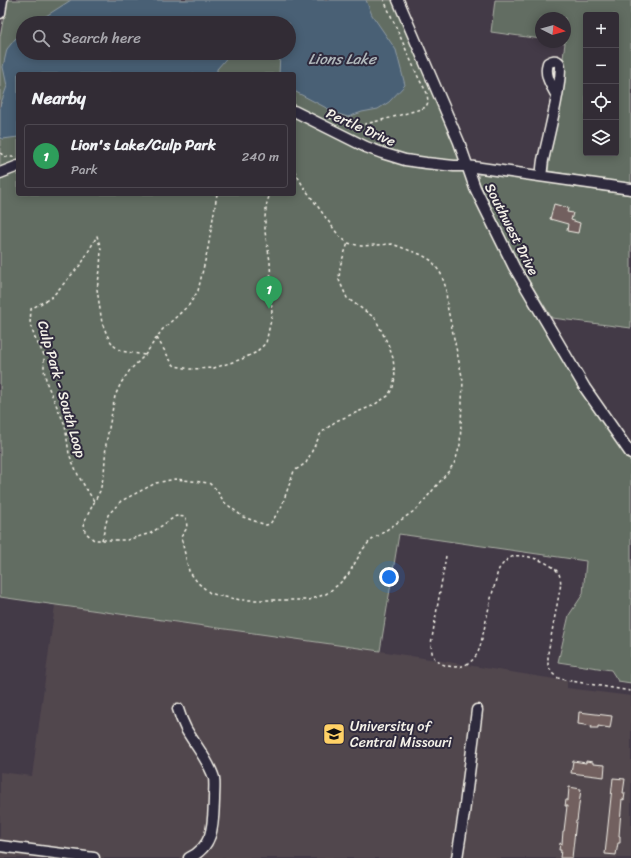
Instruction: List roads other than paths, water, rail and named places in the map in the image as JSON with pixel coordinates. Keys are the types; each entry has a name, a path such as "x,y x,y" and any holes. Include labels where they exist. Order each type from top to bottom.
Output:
{"street":[{"path":"0,13 2,0"},
{"name":"Southwest Drive","path":"398,0 459,142 475,188 514,267 585,388 631,454"},
{"path":"541,176 557,96"},
{"name":"Pertle Drive","path":"296,112 366,147 405,160 454,166 467,166 631,189"},
{"path":"0,172 16,167"},
{"path":"178,709 185,728 205,760 214,780 214,817 212,831 202,850 189,858"},
{"path":"457,858 477,710"},
{"path":"0,846 14,849 94,858"}],"water":[{"name":"Lions Lake","path":"71,0 366,0 372,15 396,50 405,85 389,102 378,109 362,112 348,117 338,114 296,92 296,72 279,72 280,60 296,60 296,16 46,16"},
{"path":"16,38 16,60 225,60 217,69 217,72 16,72 16,137 3,139 0,138 0,106 7,86 3,67 7,49"}],"place":[{"name":"Lion's Lake/Culp Park","path":"269,309"},
{"name":"University of Central Missouri","path":"334,734"}]}
